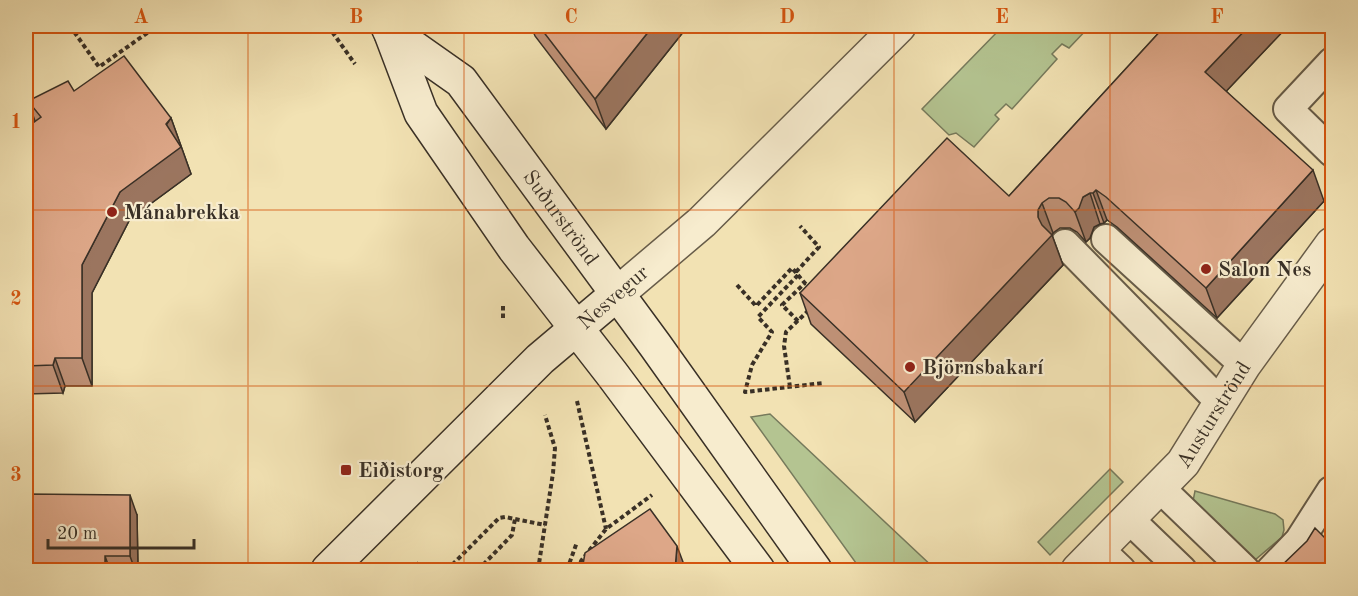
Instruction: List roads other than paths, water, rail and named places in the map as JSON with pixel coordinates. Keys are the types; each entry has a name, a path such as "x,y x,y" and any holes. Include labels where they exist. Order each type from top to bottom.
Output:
{"street":[{"name":"Nesvegur","path":"328,570 540,359 702,222 899,26"},
{"name":"Suðurströnd","path":"389,28 461,81 815,570"},
{"name":"Suðurströnd","path":"389,28 421,112 514,248 577,328 758,570"},
{"name":"Austurströnd","path":"1100,564 1129,519 1183,463 1244,365 1332,244"}],"lane":[{"path":"1332,62 1288,109 1332,152"},
{"path":"1107,239 1244,365"},
{"path":"1065,244 1220,402"},
{"path":"1160,488 1245,570"},
{"path":"1271,570 1299,541 1331,491"},
{"path":"1129,519 1182,570"}],"place":[{"name":"Mánabrekka","path":"112,212"},
{"name":"Salon Nes","path":"1206,269"},
{"name":"Björnsbakarí","path":"910,367"},
{"name":"Eiðistorg","path":"346,470"}]}
